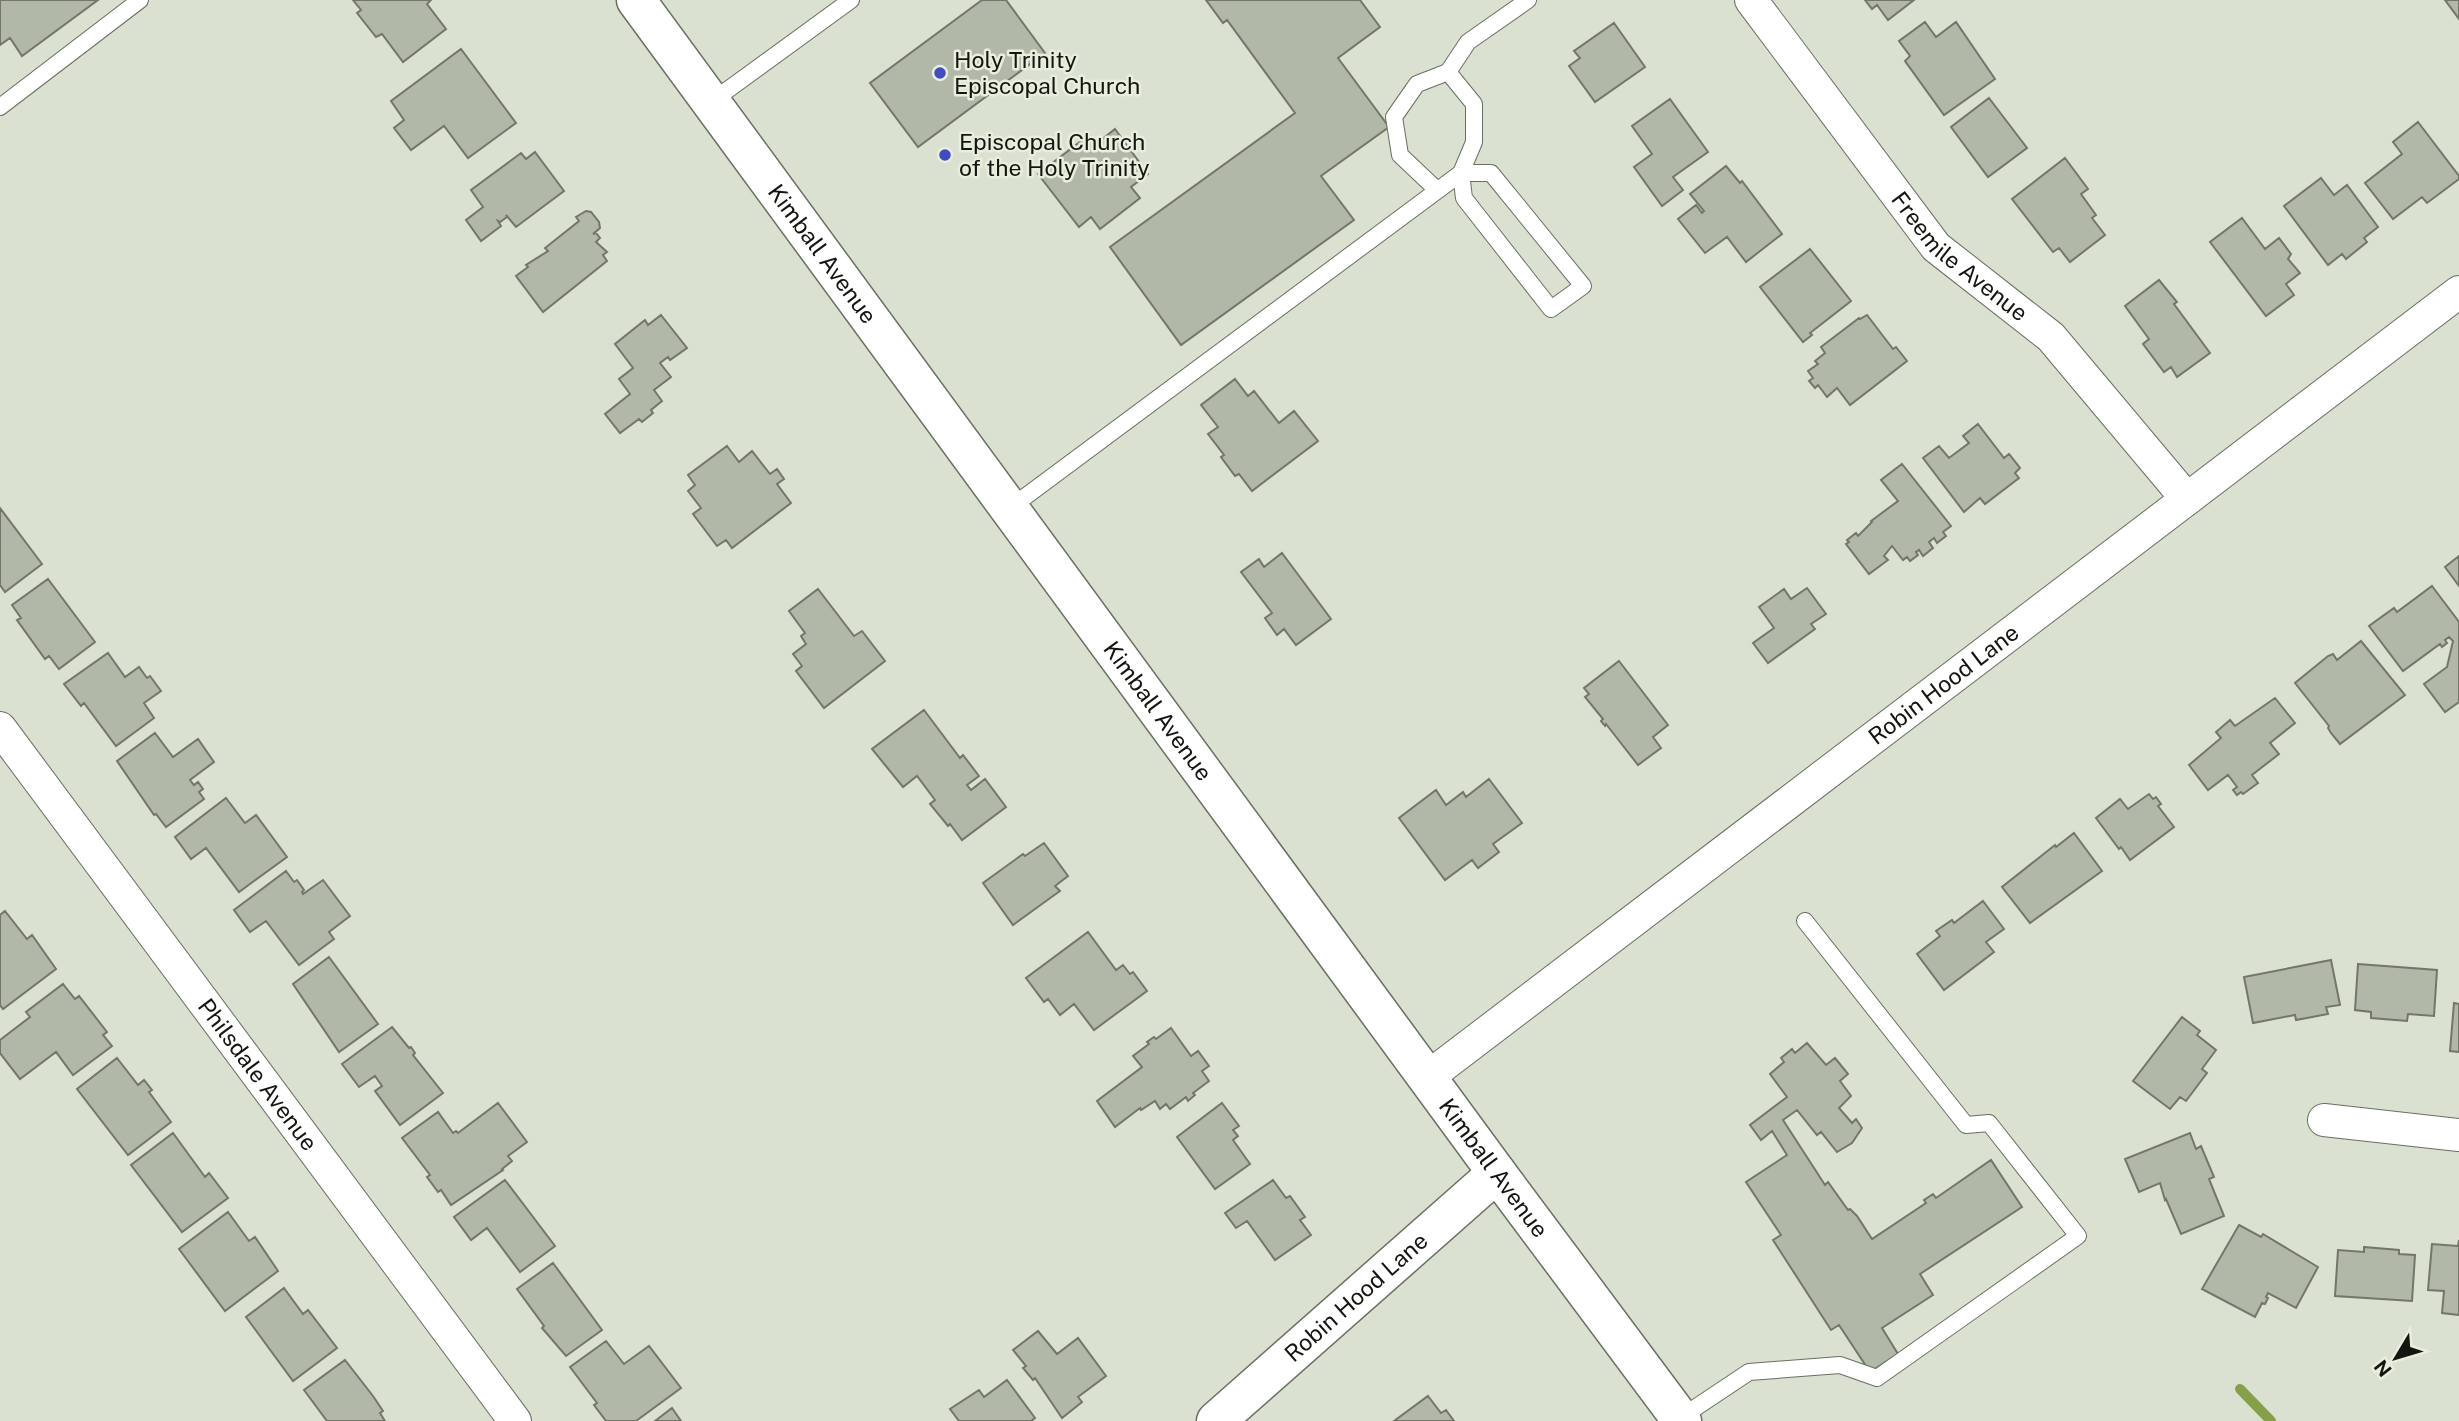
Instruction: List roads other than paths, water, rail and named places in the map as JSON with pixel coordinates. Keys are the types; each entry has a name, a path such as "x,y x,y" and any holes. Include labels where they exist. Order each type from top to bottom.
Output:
{"main road":[{"name":"Kimball Avenue","path":"636,0 1681,1420"},
{"name":"Robin Hood Lane","path":"1216,1421 1497,1173"}],"street":[{"name":"Freemile Avenue","path":"1751,0 1936,247 2051,337 2187,499"},
{"name":"Robin Hood Lane","path":"1428,1077 2459,292"},
{"name":"Philsdale Avenue","path":"0,728 514,1421"},
{"path":"2324,1120 2459,1135"}],"lane":[{"path":"0,107 140,0"},
{"path":"711,102 851,0"},
{"path":"1437,190 1400,155 1394,117 1417,84 1448,72 1468,41 1528,0"},
{"path":"1010,508 1461,173 1491,173 1583,286 1551,309 1464,198 1461,173 1474,142 1474,104 1448,72"},
{"path":"1681,1420 1749,1372 1840,1365 1878,1378 2078,1236 1989,1123 1966,1125 1805,921"}],"waterway":[{"path":"2240,1389 2271,1421"}],"place":[{"name":"Holy Trinity Episcopal Church","path":"940,73"},
{"name":"Episcopal Church of the Holy Trinity","path":"945,155"}]}
